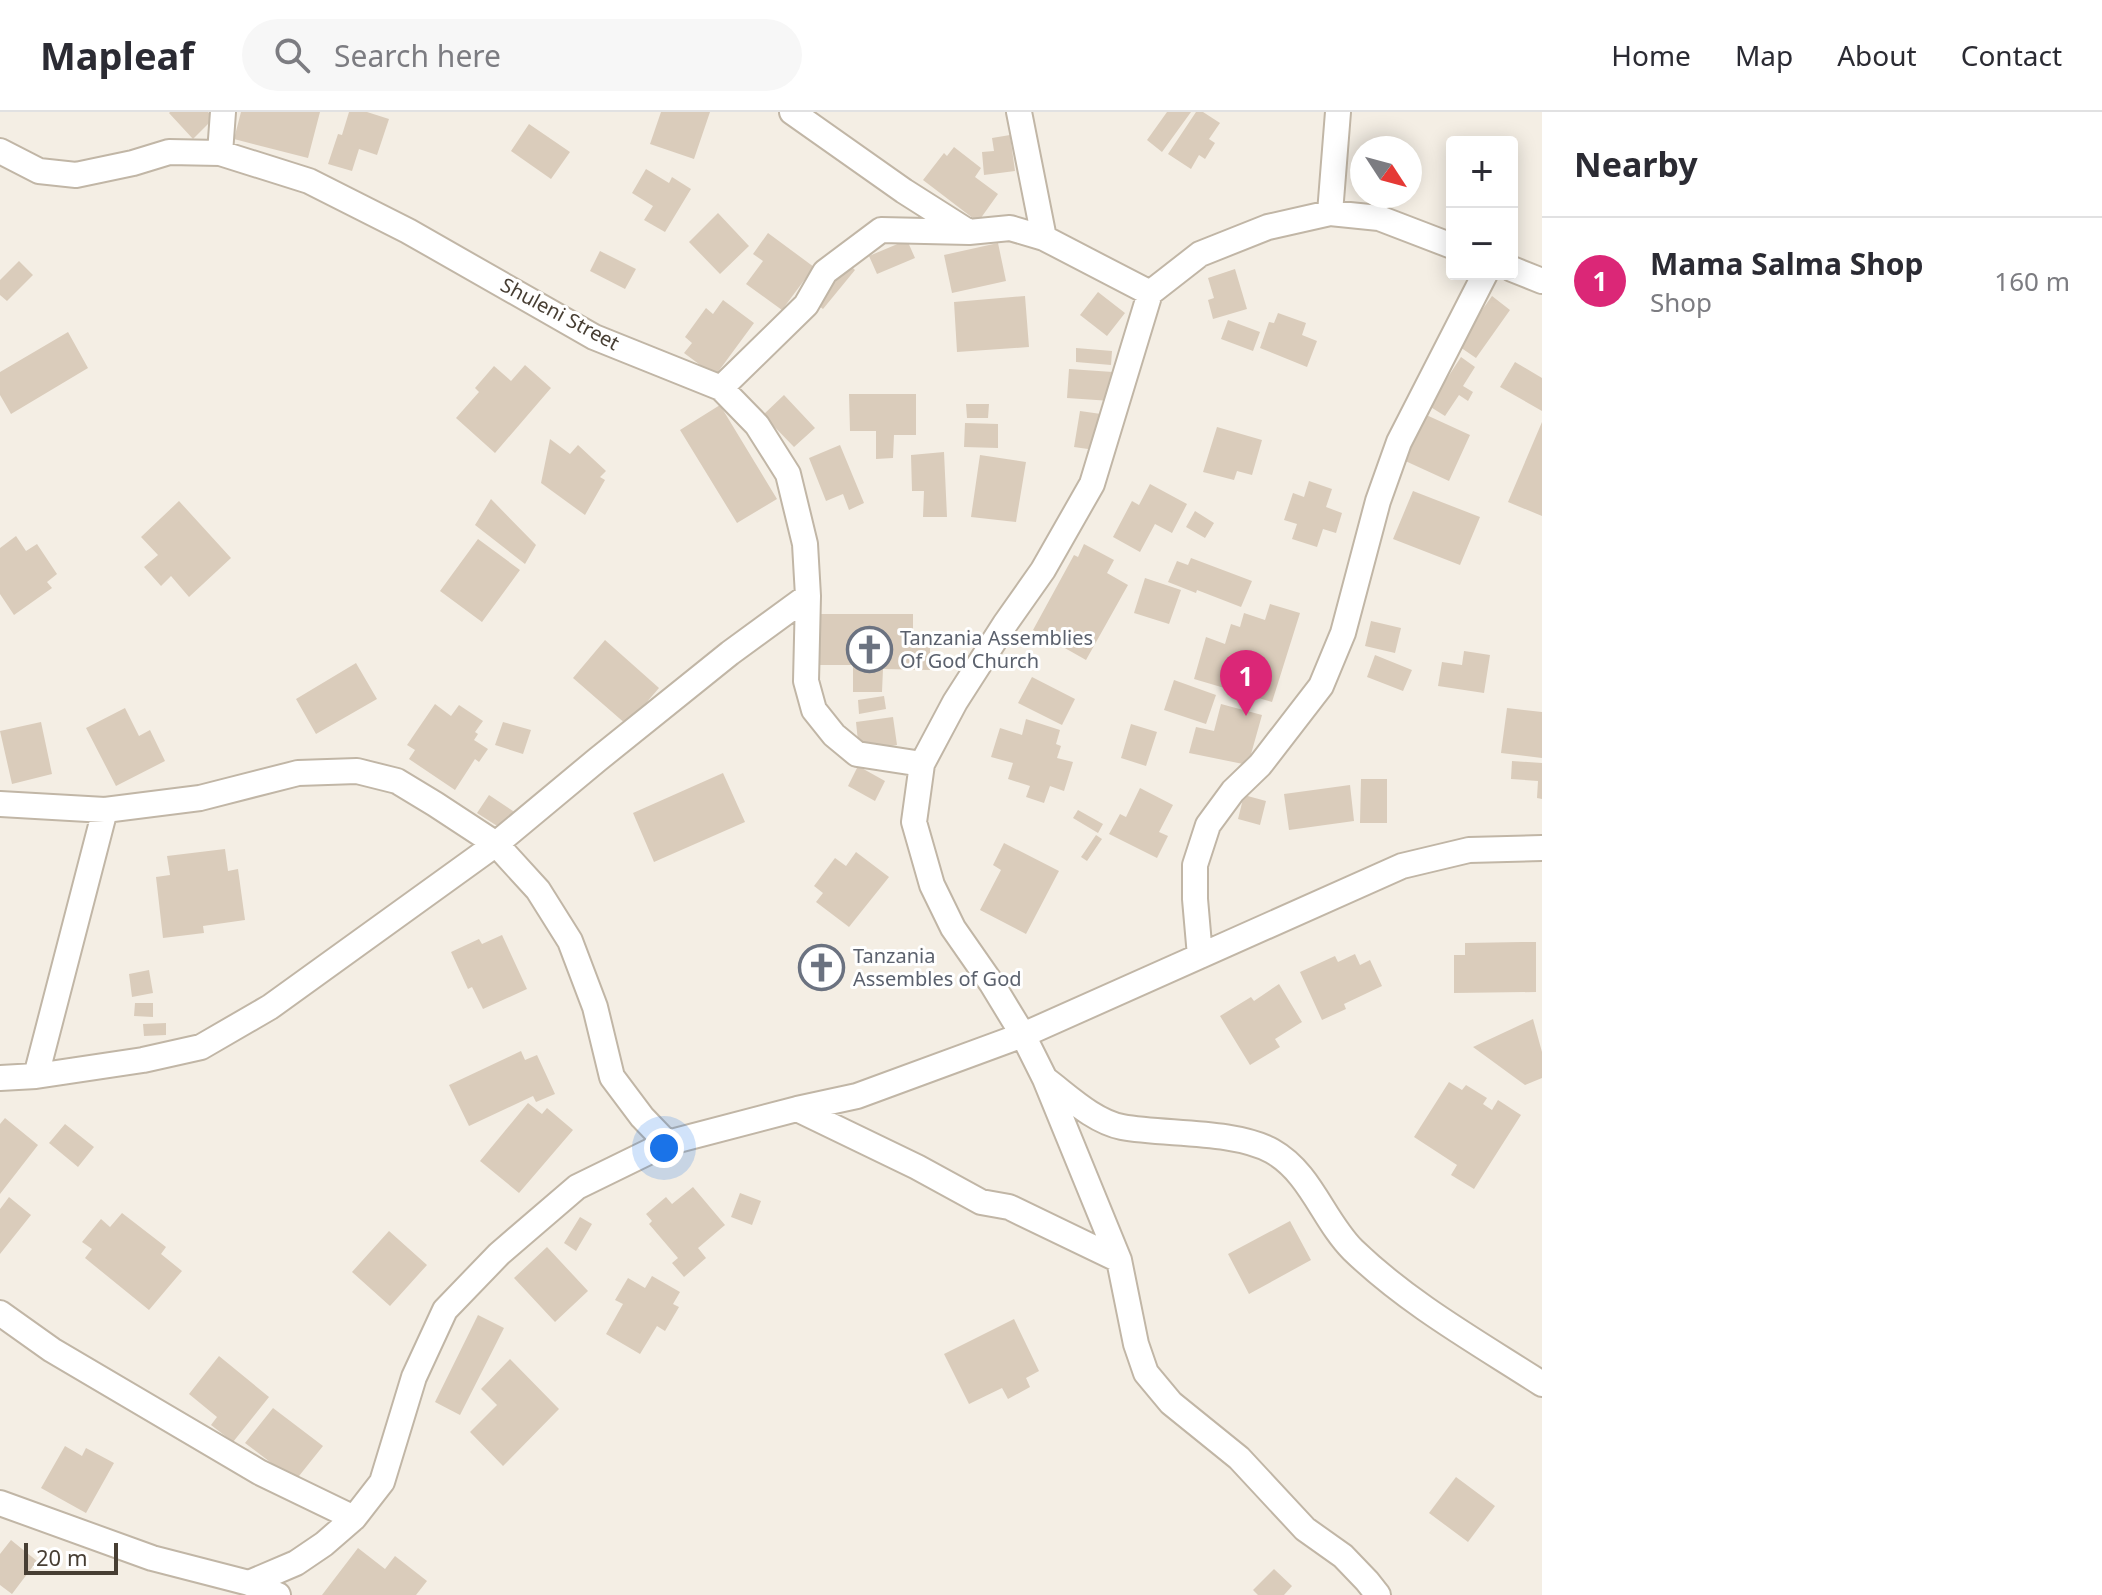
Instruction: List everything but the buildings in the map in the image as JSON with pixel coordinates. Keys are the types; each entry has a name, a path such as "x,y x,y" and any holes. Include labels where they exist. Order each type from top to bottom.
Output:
{"street":[{"path":"220,153 223,112"},
{"path":"792,112 904,191 969,232"},
{"path":"1019,112 1044,238"},
{"path":"1330,213 1338,112"},
{"name":"Shuleni Street","path":"0,151 39,171 76,175 169,152 220,153 309,181 408,231 594,337 721,388 757,425 788,474 805,544 808,596 806,681 814,710 834,735 857,754 922,764"},
{"path":"1378,1595 1343,1556 1305,1529 1239,1458 1171,1403 1146,1373 1136,1344 1119,1260 1045,1079 992,984 953,928 932,885 914,822 922,764 955,702 1043,570 1092,484 1150,293 1200,254 1268,227 1330,213 1379,218 1446,244"},
{"path":"721,388 806,305 825,272 881,230 969,232 1010,228 1044,238 1150,293"},
{"path":"1518,271 1542,281"},
{"path":"1200,956 1195,865 1208,825 1321,686 1343,633 1378,501 1399,442 1482,280"},
{"path":"0,1078 36,1076 143,1060 201,1047 270,1007 496,844 730,653 808,596"},
{"path":"0,804 105,810 200,798 298,773 357,771 397,781 496,844 538,890 570,941 595,1007 612,1077 642,1117 667,1143"},
{"path":"36,1076 105,810"},
{"path":"249,1583 296,1563 354,1518 382,1482 414,1377 445,1310 499,1254 577,1187 667,1143 857,1096 1023,1035 1402,866 1469,850 1542,848"},
{"path":"1045,1079 1091,1113 1120,1127 1245,1141 1273,1152 1299,1173 1350,1247 1410,1300 1542,1384"},
{"path":"797,1109 981,1202 1009,1207 1119,1260"},
{"path":"0,1313 52,1350 259,1472 354,1518"},
{"path":"0,1503 152,1558 249,1583 278,1595"}],"place":[{"name":"Tanzania Assemblies Of God Church","path":"869,649"},
{"name":"Mama Salma Shop","path":"1246,716"},
{"name":"Tanzania Assembles of God","path":"822,967"}]}
